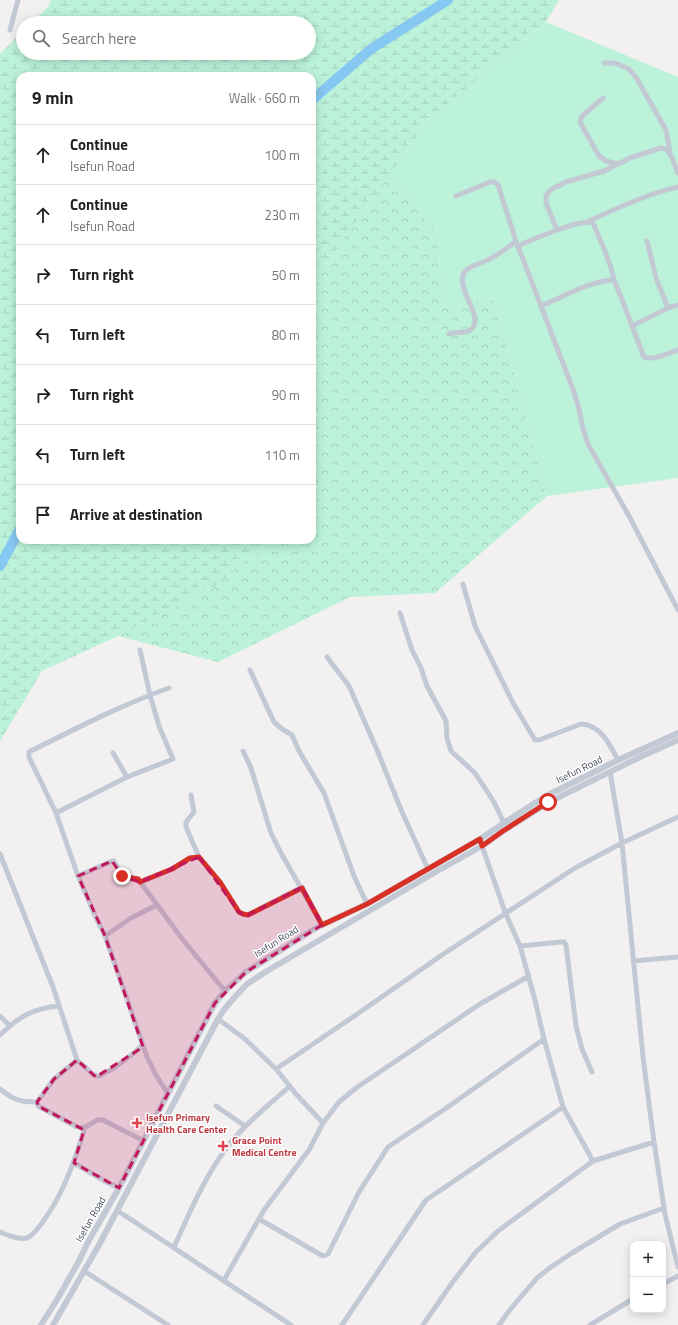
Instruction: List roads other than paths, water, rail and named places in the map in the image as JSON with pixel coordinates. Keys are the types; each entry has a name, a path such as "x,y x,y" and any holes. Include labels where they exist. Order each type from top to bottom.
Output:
{"street":[{"path":"10,30 18,0"},
{"path":"604,63 615,63 629,69 637,79 666,130 670,153 678,173"},
{"path":"604,98 582,116 580,122 599,156 606,161 618,164"},
{"path":"557,230 546,203 546,196 550,190 566,182 604,171 630,158 656,150 666,149 670,153"},
{"path":"456,196 490,182 494,182 498,185 516,243 574,392 588,444 632,522 678,610"},
{"path":"449,334 470,331 474,326 475,317 473,309 466,296 462,277 468,268 493,258 516,243 589,221 661,191 678,187"},
{"path":"589,221 593,223 595,227 644,357 658,357 678,350"},
{"path":"647,241 656,278 668,308"},
{"path":"541,306 592,284 614,280"},
{"path":"632,326 668,308 678,305"},
{"path":"463,584 475,626 513,703 535,740 539,740 581,724 587,724 595,728 607,738 618,760"},
{"path":"400,613 412,650 421,668 427,686 446,721 447,738 451,751 475,773 494,802 504,823"},
{"path":"56,813 127,778 173,759 159,726 150,695 140,650"},
{"path":"327,657 349,686 402,812 428,869"},
{"path":"250,670 274,722 292,736 299,751 324,793 354,876 367,904"},
{"path":"168,1094 156,1076 142,1045 105,936 78,876 56,813 29,757 29,752 82,725 169,688"},
{"name":"Isefun Road","path":"41,1325 58,1298 119,1188 215,1003 224,991 246,972 322,925 367,904 428,869 480,839 546,796 618,760 678,733"},
{"name":"Isefun Road","path":"53,1325 118,1210 222,1011 247,984 482,846 548,802 640,756 678,740"},
{"path":"243,751 251,768 271,833 322,925"},
{"path":"113,753 127,778"},
{"path":"610,772 622,842 643,1057 654,1142 664,1208 678,1267"},
{"path":"191,794 194,812 186,822 186,827 199,857 220,882 239,912 246,915 302,888"},
{"path":"276,1069 505,912 531,898 575,868 622,842 678,817"},
{"path":"480,839 505,912 520,946 563,1107 593,1161"},
{"path":"0,854 34,939 77,1060 94,1075 99,1076 114,1068 142,1045"},
{"path":"140,882 172,869 190,858 199,857"},
{"path":"78,876 112,861 122,876 138,879 183,940 224,991"},
{"path":"105,936 131,918 157,904"},
{"path":"520,946 561,942 564,942 566,945 576,1026 582,1048 592,1072"},
{"path":"633,961 678,957"},
{"path":"224,1280 259,1219 309,1150 323,1123 339,1102 356,1088 480,1004 529,976"},
{"path":"0,1035 9,1025 31,1012 44,1007 59,1006"},
{"path":"0,1016 9,1025"},
{"path":"218,1019 245,1039 276,1069 296,1094 323,1123"},
{"path":"259,1219 325,1256 328,1254 358,1192 388,1147 445,1109 544,1039"},
{"path":"135,1052 147,1057"},
{"path":"37,1102 54,1079 77,1060"},
{"path":"174,1247 206,1178 225,1150 245,1126 290,1086"},
{"path":"0,1089 12,1098 22,1102 37,1102"},
{"path":"37,1102 38,1106 74,1126 85,1127 99,1119 104,1120 144,1141"},
{"path":"216,1106 245,1126"},
{"path":"342,1325 426,1200 563,1107"},
{"path":"0,1232 16,1238 25,1238 32,1235 52,1209 74,1163 85,1127"},
{"path":"423,1325 452,1283 476,1252 498,1231 593,1161 654,1142"},
{"path":"74,1163 119,1188"},
{"path":"499,1325 537,1278 551,1267 620,1224 664,1208"},
{"path":"118,1210 292,1325"},
{"path":"84,1271 168,1325"},
{"path":"666,1282 678,1276"},
{"path":"590,1325 630,1301"}],"waterway":[{"path":"316,97 371,49 448,0"},
{"path":"0,566 16,536"}],"place":[{"name":"Isefun Primary Health Care Center","path":"137,1123"},
{"name":"Grace Point Medical Centre","path":"223,1146"}]}
